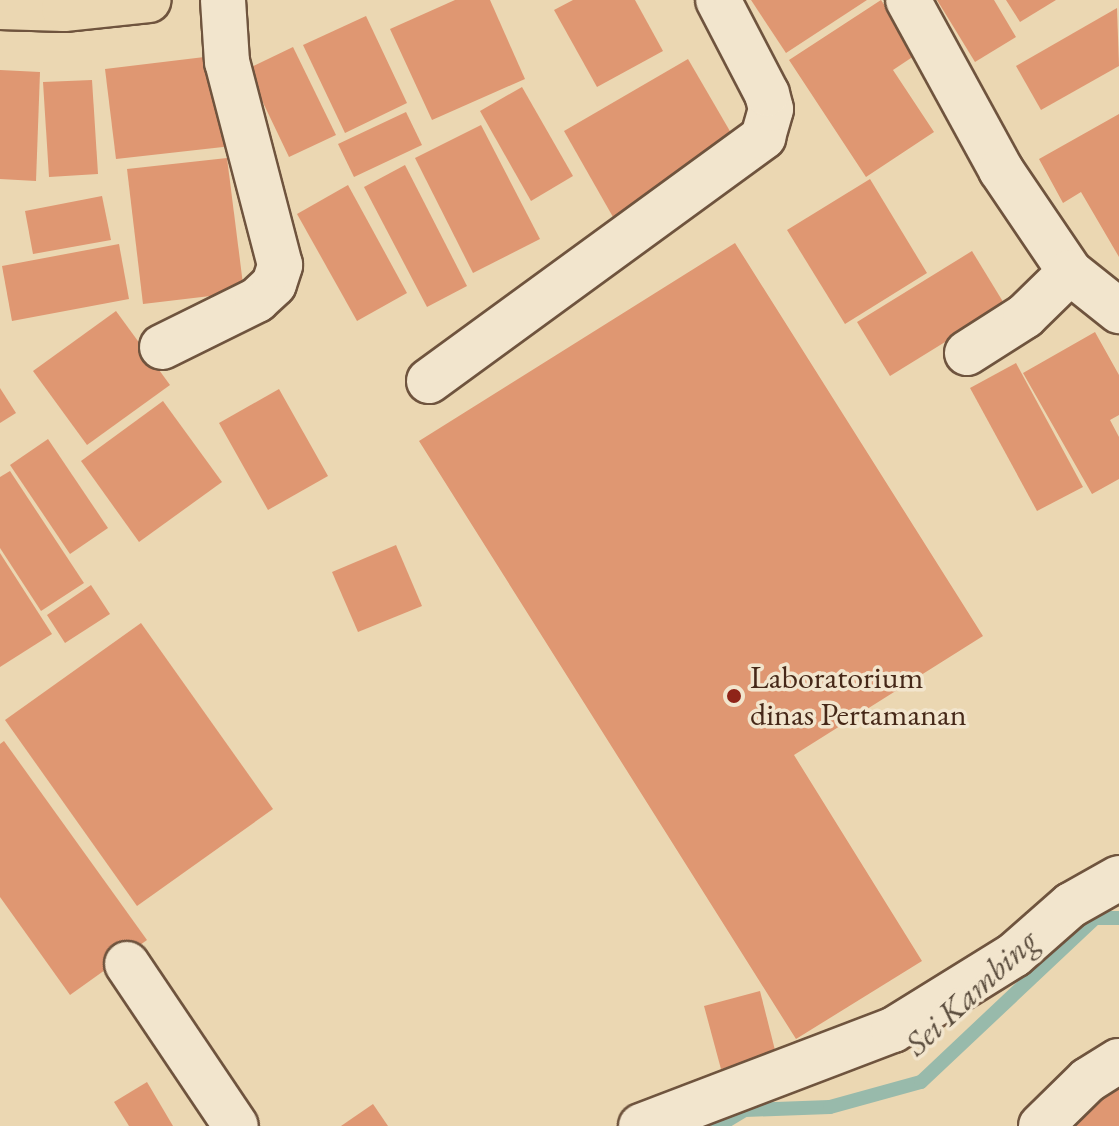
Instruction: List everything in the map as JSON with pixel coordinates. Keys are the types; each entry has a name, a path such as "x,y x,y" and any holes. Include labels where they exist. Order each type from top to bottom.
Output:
{"main road":[{"path":"0,7 149,0"}],"street":[{"path":"162,347 257,300 274,284 280,265 227,62 223,0"},
{"path":"429,381 763,137 771,109 767,94 718,0"},
{"path":"908,0 1001,170 1070,272 1119,311"},
{"path":"967,353 1025,316 1070,272"},
{"path":"641,1126 893,1030 1014,955 1071,905 1119,878"},
{"path":"127,964 236,1126"},
{"path":"1045,1125 1088,1080 1119,1061"}],"building":[{"path":"455,0 490,0 525,79 432,120 390,29"},
{"path":"573,0 635,0 663,51 597,87 554,10"},
{"path":"751,0 867,0 786,53"},
{"path":"881,0 917,54 893,70 934,132 866,177 789,60"},
{"path":"937,0 994,0 1016,37 975,62"},
{"path":"1006,0 1056,0 1020,22"},
{"path":"1117,8 1119,66 1041,110 1016,66"},
{"path":"366,16 407,103 345,133 303,45"},
{"path":"293,47 336,135 289,157 247,69"},
{"path":"221,55 232,146 116,159 105,69"},
{"path":"688,59 738,145 613,217 564,131"},
{"path":"0,70 40,72 36,181 0,179"},
{"path":"92,80 98,174 49,177 43,82"},
{"path":"522,87 573,176 531,201 480,111"},
{"path":"406,112 422,145 354,177 338,144"},
{"path":"1119,114 1119,257 1081,192 1063,203 1039,159"},
{"path":"481,125 540,239 473,273 415,158"},
{"path":"227,158 244,292 143,304 127,169"},
{"path":"405,165 467,286 427,307 364,187"},
{"path":"870,179 927,273 845,324 787,230"},
{"path":"348,185 407,293 357,321 297,214"},
{"path":"102,196 111,240 33,254 25,211"},
{"name":"Laboratorium dinas Pertamanan","path":"735,243 983,636 794,755 922,961 796,1039 419,441"},
{"path":"119,244 129,299 12,321 2,266"},
{"path":"972,251 1005,305 890,376 857,322"},
{"path":"116,311 170,385 87,445 33,371"},
{"path":"1095,332 1119,375 1119,415 1110,420 1119,437 1119,479 1092,494 1023,373"},
{"path":"1016,363 1083,487 1037,511 970,388"},
{"path":"0,388 16,413 0,423"},
{"path":"279,389 328,476 268,510 219,423"},
{"path":"163,401 222,482 139,542 81,461"},
{"path":"48,439 108,528 70,554 10,465"},
{"path":"10,471 84,583 41,611 0,548 0,477"},
{"path":"396,545 422,606 358,632 332,572"},
{"path":"0,553 52,634 0,667"},
{"path":"91,585 110,614 65,643 47,615"},
{"path":"141,623 273,809 137,906 5,720"},
{"path":"4,741 147,940 70,995 0,897 0,744"},
{"path":"760,991 776,1054 721,1069 704,1006"},
{"path":"1119,1075 1119,1126 1060,1126"},
{"path":"147,1082 173,1126 129,1126 114,1102"},
{"path":"373,1104 388,1126 341,1126"}],"waterway":[{"name":"Sei Kambing","path":"718,1126 745,1110 830,1107 921,1082 1095,918 1119,918"}],"place":[{"name":"Laboratorium dinas Pertamanan","path":"734,696"}]}
